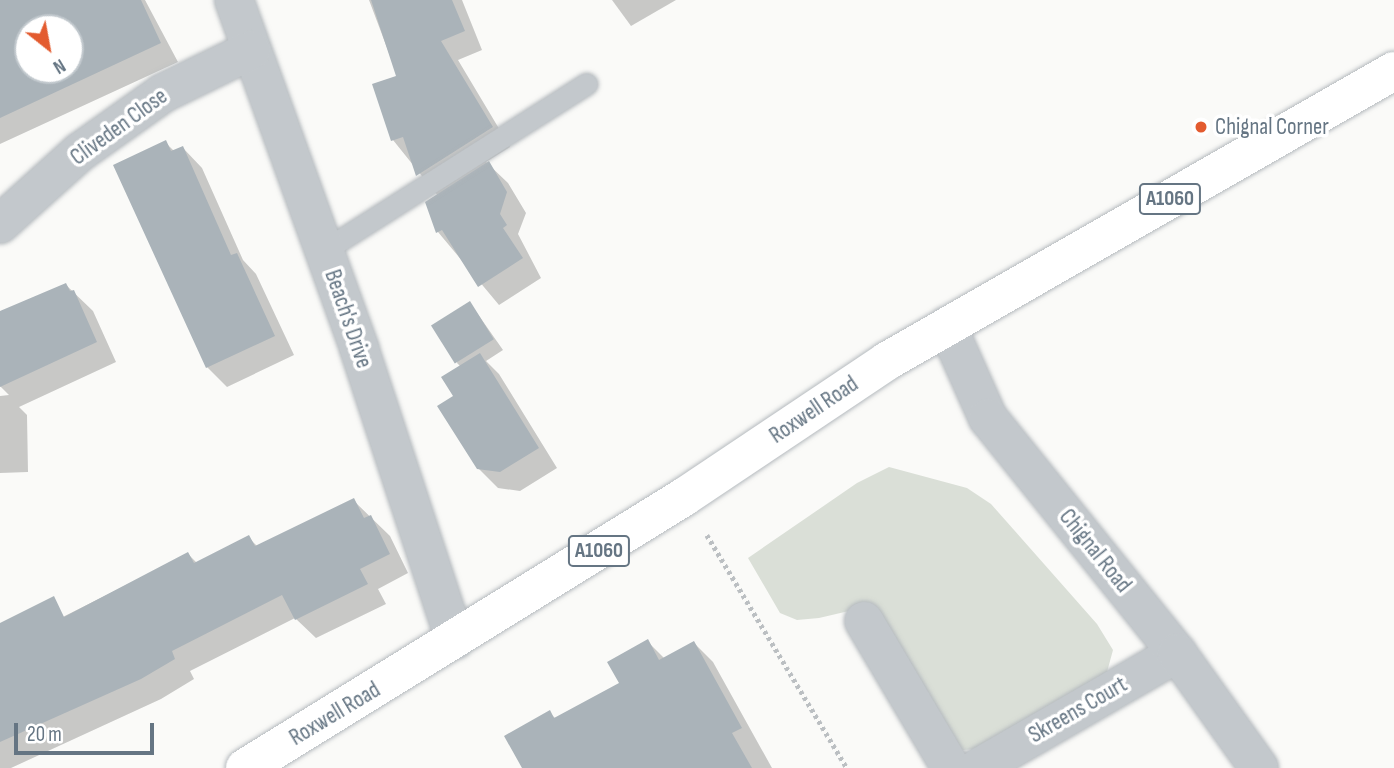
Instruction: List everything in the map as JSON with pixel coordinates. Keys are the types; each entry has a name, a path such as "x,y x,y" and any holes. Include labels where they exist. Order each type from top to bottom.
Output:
{"main road":[{"name":"Roxwell Road","path":"245,768 684,497 947,326 1394,71"}],"street":[{"name":"Beach's Drive","path":"234,0 324,251 455,640"},
{"name":"Cliveden Close","path":"0,224 80,152 163,93 251,50"},
{"name":"Chignal Road","path":"947,326 988,418 1177,653 1259,768"},
{"path":"864,621 951,768"},
{"name":"Skreens Court","path":"978,768 1177,653"}],"lane":[{"path":"324,251 586,84"}],"path":[{"path":"684,497 847,768"}],"shaded area":[{"path":"889,467 967,488 991,504 1097,624 1113,650 1107,672 988,748 963,750 947,738 866,607 819,618 797,620 780,613 748,558 857,483"}],"building":[{"path":"0,0 141,0 161,43 84,79 84,14 14,14 14,84 73,84 0,118"},
{"path":"371,0 452,0 465,31 441,41 493,127 416,176 403,137 391,141 372,84 396,76"},
{"path":"166,140 171,151 183,146 231,255 237,253 275,336 206,368 113,165"},
{"path":"489,161 507,192 500,214 507,225 503,228 523,258 478,287 442,230 436,233 425,202"},
{"path":"66,283 70,291 74,290 97,342 0,387 0,311"},
{"path":"470,301 494,339 455,364 431,325"},
{"path":"480,353 539,448 500,472 477,469 437,406 453,396 441,377"},
{"path":"354,498 364,518 371,515 390,554 360,569 368,584 295,620 282,595 172,651 175,659 141,679 0,742 0,623 54,596 64,617 188,552 194,563 249,535 255,546"},
{"path":"648,639 659,660 694,641 742,728 732,733 752,768 522,768 504,736 550,710 554,718 619,683 607,662"}],"place":[{"name":"Chignal Corner","path":"1201,127"}]}
